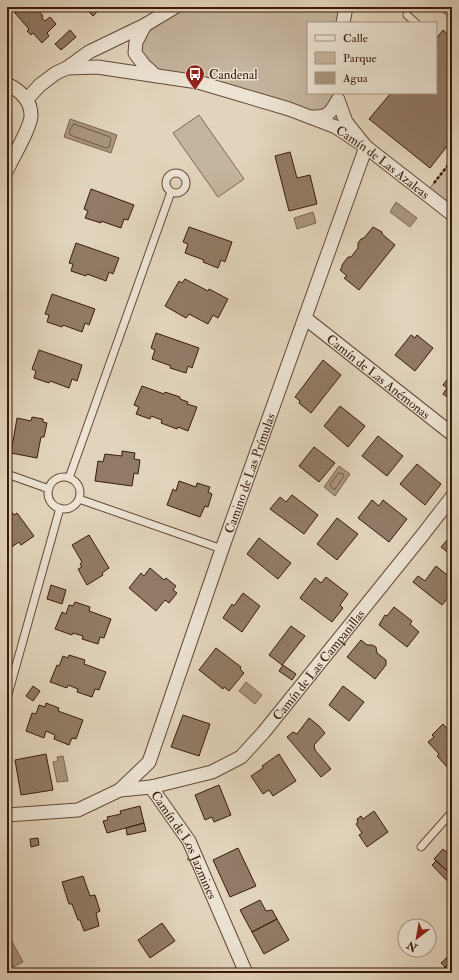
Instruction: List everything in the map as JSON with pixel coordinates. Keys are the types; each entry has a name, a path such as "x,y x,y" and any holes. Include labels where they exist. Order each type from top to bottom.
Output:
{"street":[{"path":"67,68 89,52 145,25 174,7"},
{"path":"343,22 346,7"},
{"path":"448,7 452,10"},
{"path":"145,25 136,42 135,53 144,65 156,76"},
{"name":"Camín de Las Azaleas","path":"27,99 40,86 67,68 96,67 198,82 289,109 336,127 366,147 452,214"},
{"path":"7,84 27,99 31,116 27,128 7,170"},
{"path":"336,127 338,97"},
{"path":"338,97 346,122 366,147"},
{"name":"Camín de Las Azaleas","path":"310,117 322,117 331,112 338,97"},
{"name":"Camino de Las Prímulas","path":"120,790 149,762 222,549 366,147"},
{"name":"Camín de Las Anémonas","path":"305,318 452,434"},
{"name":"Camín de Las Campanillas","path":"152,787 212,772 241,756 263,733 452,497"},
{"name":"Camín de Los Jazmines","path":"7,815 78,810 120,790 152,787 189,841 246,973"}],"lane":[{"path":"407,15 415,22"},
{"path":"69,478 171,192"},
{"path":"7,474 49,489"},
{"path":"64,477 69,478 78,484 80,488 79,499 72,507 67,509 60,508 53,504 50,499 49,489 54,480 64,477"},
{"path":"79,499 222,549"},
{"path":"7,698 60,508"},
{"path":"421,847 452,812"}],"path":[{"path":"426,193 452,160"}],"green space":[{"path":"175,7 346,7 343,22 307,22 307,94 338,94 338,100 322,117 156,76 136,42"},
{"path":"199,115 244,179 218,197 173,133"},
{"path":"452,160 452,214 426,193"}],"water":[{"path":"70,119 117,135 111,153 64,137"},
{"path":"396,202 417,218 410,227 390,212"},
{"path":"313,212 316,223 297,229 294,218"},
{"path":"339,466 350,474 335,496 324,487"},
{"path":"246,682 262,695 255,704 239,691"},
{"path":"63,756 68,781 57,782 53,762 58,761 57,757"},
{"path":"10,938 23,962 13,967 7,955 7,939"}],"building":[{"path":"21,7 25,9 32,7 36,12 38,10 45,21 50,17 56,24 47,33 49,36 42,43 33,33 31,35 27,31 29,29 15,13"},
{"path":"84,7 102,7 93,16"},
{"path":"70,30 76,37 61,50 55,44"},
{"path":"443,30 452,38 452,140 430,168 369,119 390,94 437,94 437,38"},
{"path":"290,152 297,178 310,175 317,204 289,211 275,156"},
{"path":"91,189 134,205 128,220 124,219 121,228 101,221 101,223 85,218 88,211 84,209"},
{"path":"189,227 232,242 225,262 221,260 218,268 203,262 204,260 185,253 188,244 183,242"},
{"path":"373,227 382,232 382,234 395,245 359,290 344,278 347,276 340,270 348,257 351,257 358,248 358,243 361,239 364,238"},
{"path":"76,243 119,258 113,274 109,272 106,281 87,274 86,276 71,271 73,264 69,263"},
{"path":"185,279 228,299 218,318 213,315 208,324 189,314 186,318 165,306 179,281 182,283"},
{"path":"52,294 95,309 89,325 85,323 82,332 63,325 62,327 47,322 49,315 45,314"},
{"path":"156,333 199,348 192,368 188,366 186,373 170,368 171,366 152,359 155,350 151,348"},
{"path":"411,335 415,338 417,335 433,348 415,371 395,355"},
{"path":"39,350 82,365 77,381 72,379 69,388 50,381 49,383 34,378 36,371 32,369"},
{"path":"323,360 341,375 311,413 299,403 300,401 295,397"},
{"path":"452,373 452,400 443,394 447,388 443,385"},
{"path":"142,386 164,394 165,392 180,397 180,399 188,402 187,404 197,407 188,431 178,427 177,429 161,423 162,420 151,416 150,419 136,414 139,407 134,405"},
{"path":"340,406 365,426 348,447 324,426"},
{"path":"32,417 43,419 43,422 47,423 44,437 41,437 37,458 11,453 17,418 31,421"},
{"path":"378,436 403,456 387,476 362,456"},
{"path":"314,447 335,463 319,482 299,466"},
{"path":"122,451 135,453 134,459 140,460 138,474 134,473 132,486 95,481 98,461 103,462 105,454 122,456"},
{"path":"417,464 441,484 425,505 400,484"},
{"path":"179,481 196,487 197,483 210,487 208,492 212,494 208,507 205,506 200,517 167,505 173,489 176,491"},
{"path":"292,495 318,515 304,534 270,509 280,497 286,502"},
{"path":"372,500 379,506 383,500 407,519 389,542 358,518"},
{"path":"7,506 14,515 17,513 34,536 21,545 19,542 7,550"},
{"path":"337,518 358,534 337,560 317,544"},
{"path":"89,535 109,568 102,573 103,575 87,585 78,569 82,567 80,564 82,562 72,545"},
{"path":"259,538 291,563 278,579 247,554"},
{"path":"449,538 452,538 452,556 441,547"},
{"path":"436,566 452,579 452,586 447,593 450,595 442,605 413,582 418,576 425,581"},
{"path":"150,568 164,580 166,578 176,586 173,590 177,593 169,603 165,600 156,611 129,588 141,573 144,576"},
{"path":"326,577 348,594 340,605 343,608 332,622 300,598 315,578 321,583"},
{"path":"51,585 66,590 62,604 47,599"},
{"path":"243,593 260,606 242,632 223,618 232,604 234,606"},
{"path":"75,602 90,607 89,611 111,619 104,638 100,637 98,644 82,639 83,636 73,633 72,635 55,629 62,612 66,614 69,605 73,606"},
{"path":"394,607 412,621 410,624 419,632 407,647 379,625 385,615 387,616"},
{"path":"291,626 305,636 282,665 269,655"},
{"path":"361,640 367,645 376,647 377,653 386,660 386,665 375,679 347,657"},
{"path":"216,648 241,667 240,669 244,673 229,691 224,687 223,689 199,670"},
{"path":"69,655 85,660 84,664 106,672 99,690 95,689 92,697 77,692 78,689 68,685 67,688 50,682 57,665 59,666 63,656 68,658"},
{"path":"283,665 296,674 292,680 279,671"},
{"path":"33,686 40,691 33,701 26,696"},
{"path":"343,686 364,702 349,721 329,705"},
{"path":"46,703 59,708 58,711 83,720 76,739 72,738 69,745 54,739 55,735 46,731 44,738 26,731 32,713 36,714 39,705 45,707"},
{"path":"183,715 210,724 199,756 171,747"},
{"path":"309,718 325,733 314,745 315,750 331,769 321,777 287,737 293,732 297,734"},
{"path":"443,724 452,734 452,764 448,768 437,756 439,754 428,742 434,737 432,735"},
{"path":"46,754 53,790 21,795 15,760"},
{"path":"279,754 296,781 273,796 269,790 263,794 251,776"},
{"path":"219,785 231,815 214,822 212,817 205,820 195,795"},
{"path":"140,806 144,823 107,833 103,821 108,820 107,817 121,814 120,811"},
{"path":"374,811 388,832 367,847 359,835 362,833 356,824 358,822 357,819 361,816 363,819"},
{"path":"144,823 146,831 127,835 126,828"},
{"path":"38,838 39,845 31,847 30,839"},
{"path":"238,848 256,886 230,897 213,860"},
{"path":"443,849 452,857 452,875 434,859"},
{"path":"436,861 452,875 452,886 432,865"},
{"path":"83,876 90,896 95,895 100,911 96,913 99,926 84,931 72,904 69,904 62,882"},
{"path":"260,900 266,911 272,910 277,919 252,932 240,910"},
{"path":"277,919 289,940 264,954 252,932"},
{"path":"162,923 175,941 150,958 138,940"},
{"path":"452,953 452,961 445,967 441,963"},
{"path":"445,967 450,973 439,973"}],"place":[{"name":"Candenal","path":"195,91"}]}
